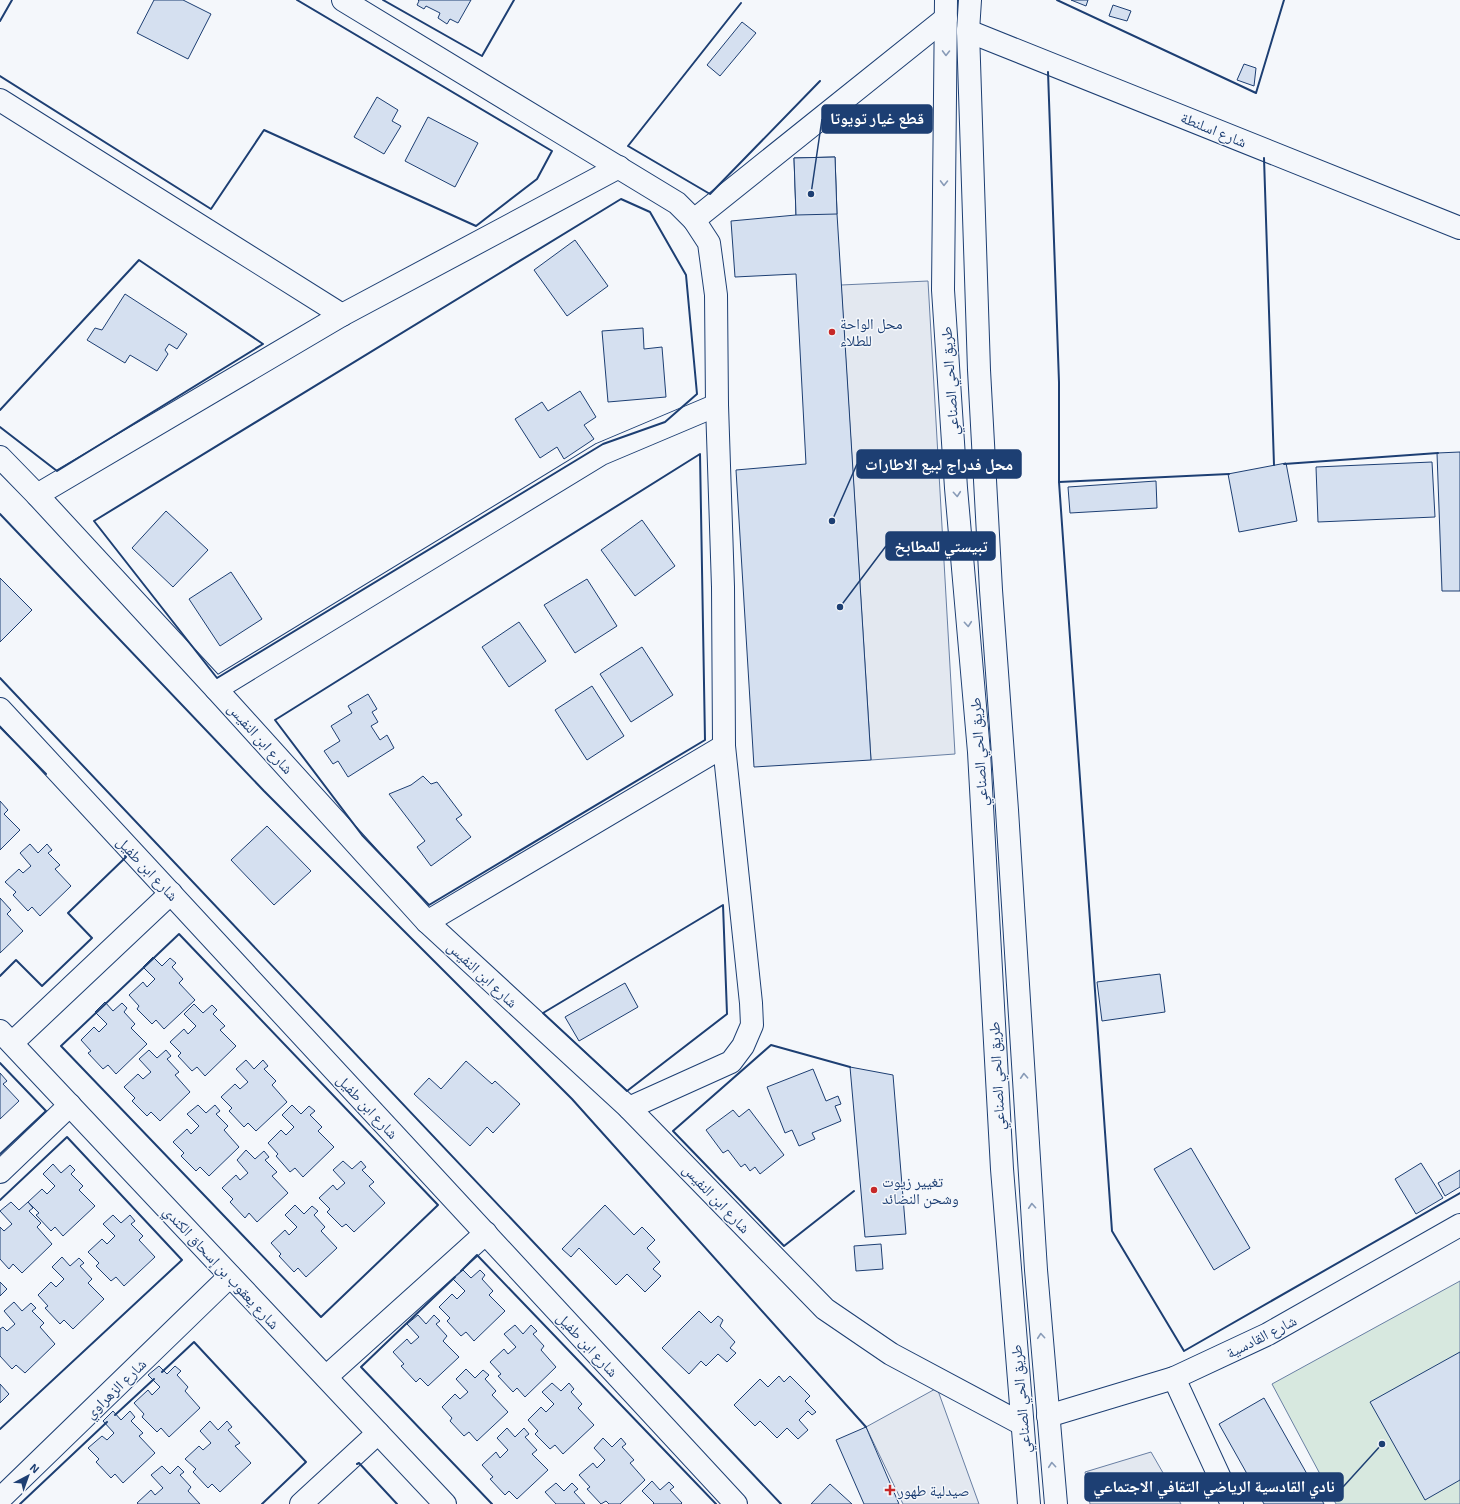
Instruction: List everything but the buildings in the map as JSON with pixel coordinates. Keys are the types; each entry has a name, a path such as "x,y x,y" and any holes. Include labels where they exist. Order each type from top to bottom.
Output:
{"main road":[{"path":"343,0 677,203 694,220 709,243 716,295 717,404 723,587 724,746 751,1003 752,1025 744,1046 731,1062 629,1108"},
{"name":"طريق الحي الصناعي","path":"970,0 968,30 979,370 991,590 1007,810 1036,1270 1056,1504"},
{"path":"694,220 946,9"},
{"name":"طريق الحي الصناعي","path":"946,9 943,290 957,495 979,752 1002,1169 1029,1504"},
{"name":"شارع اسلنطة","path":"968,30 1460,228"},
{"path":"0,100 342,316"},
{"path":"37,495 342,316 619,167"},
{"path":"216,689 601,454 717,404"},
{"name":"شارع ابن النفيس","path":"0,457 216,689 427,922 629,1108 825,1309 891,1354 1022,1424"},
{"name":"شارع ابن طفيل","path":"0,709 736,1504"},
{"path":"427,922 724,746"},
{"path":"6,1037 171,893"},
{"name":"شارع يعقوب بن إسحاق الكندي","path":"6,1037 445,1504"},
{"path":"0,1172 70,1105"},
{"name":"شارع القادسية","path":"1048,1416 1174,1378 1268,1334 1460,1225"},
{"path":"326,1377 486,1233"},
{"name":"شارع الزهراوي","path":"0,1500 230,1276"},
{"path":"1174,1378 1232,1504"},
{"path":"301,1504 378,1433"}],"shaded area":[{"path":"928,281 955,754 871,760 841,285"},
{"path":"1460,1281 1460,1504 1336,1504 1272,1384"},
{"path":"937,1388 979,1504 903,1504 866,1427"},
{"path":"1151,1452 1181,1504 1090,1504 1085,1472"}],"wall":[{"path":"0,21 12,0"},
{"path":"0,76 211,209 264,130 476,226 537,179 552,151 297,0"},
{"path":"383,0 482,56 514,0"},
{"path":"1057,0 1256,93 1284,0"},
{"path":"741,3 628,146 710,194 820,81"},
{"path":"1048,72 1059,382 1059,482"},
{"path":"1264,158 1274,465"},
{"path":"621,199 650,212 686,275 697,394 665,422 603,444 217,678 94,521 621,199"},
{"path":"0,410 139,260 263,344 57,471 0,427"},
{"path":"1284,464 1438,453"},
{"path":"700,454 705,740 429,905 362,835 275,720 700,454"},
{"path":"1229,474 1059,482 1112,1231 1184,1351 1460,1193"},
{"path":"0,514 264,791 572,1099 866,1427"},
{"path":"0,678 781,1504"},
{"path":"0,727 46,774"},
{"path":"0,976 16,960 42,986 92,938 68,913 126,857 125,856"},
{"path":"723,905 727,1014 627,1091 543,1013 723,905"},
{"path":"179,934 438,1205 321,1317 61,1046 179,934"},
{"path":"850,1067 771,1045 673,1131 784,1246 854,1191"},
{"path":"0,1063 46,1111 0,1154"},
{"path":"0,1200 67,1137 182,1260 0,1429"},
{"path":"461,1271 477,1255 716,1504"},
{"path":"455,1277 361,1367 492,1504"},
{"path":"162,1372 194,1342 306,1462 262,1504"},
{"path":"115,1415 154,1379"},
{"path":"20,1504 107,1422"},
{"path":"357,1464 359,1463 397,1504"}],"place":[{"name":"قطع غيار تويوتا","path":"811,194"},
{"name":"محل الواحة للطلاء","path":"832,332"},
{"name":"محل فدراج لبيع الاطارات","path":"832,521"},
{"name":"تبيستي للمطابخ","path":"840,607"},
{"name":"تغيير زيوت وشحن النضائد","path":"874,1190"},
{"name":"نادي القادسية الرياضي التقافي الاجتماعي","path":"1382,1444"},
{"name":"صيدلية طهور","path":"890,1490"}]}
